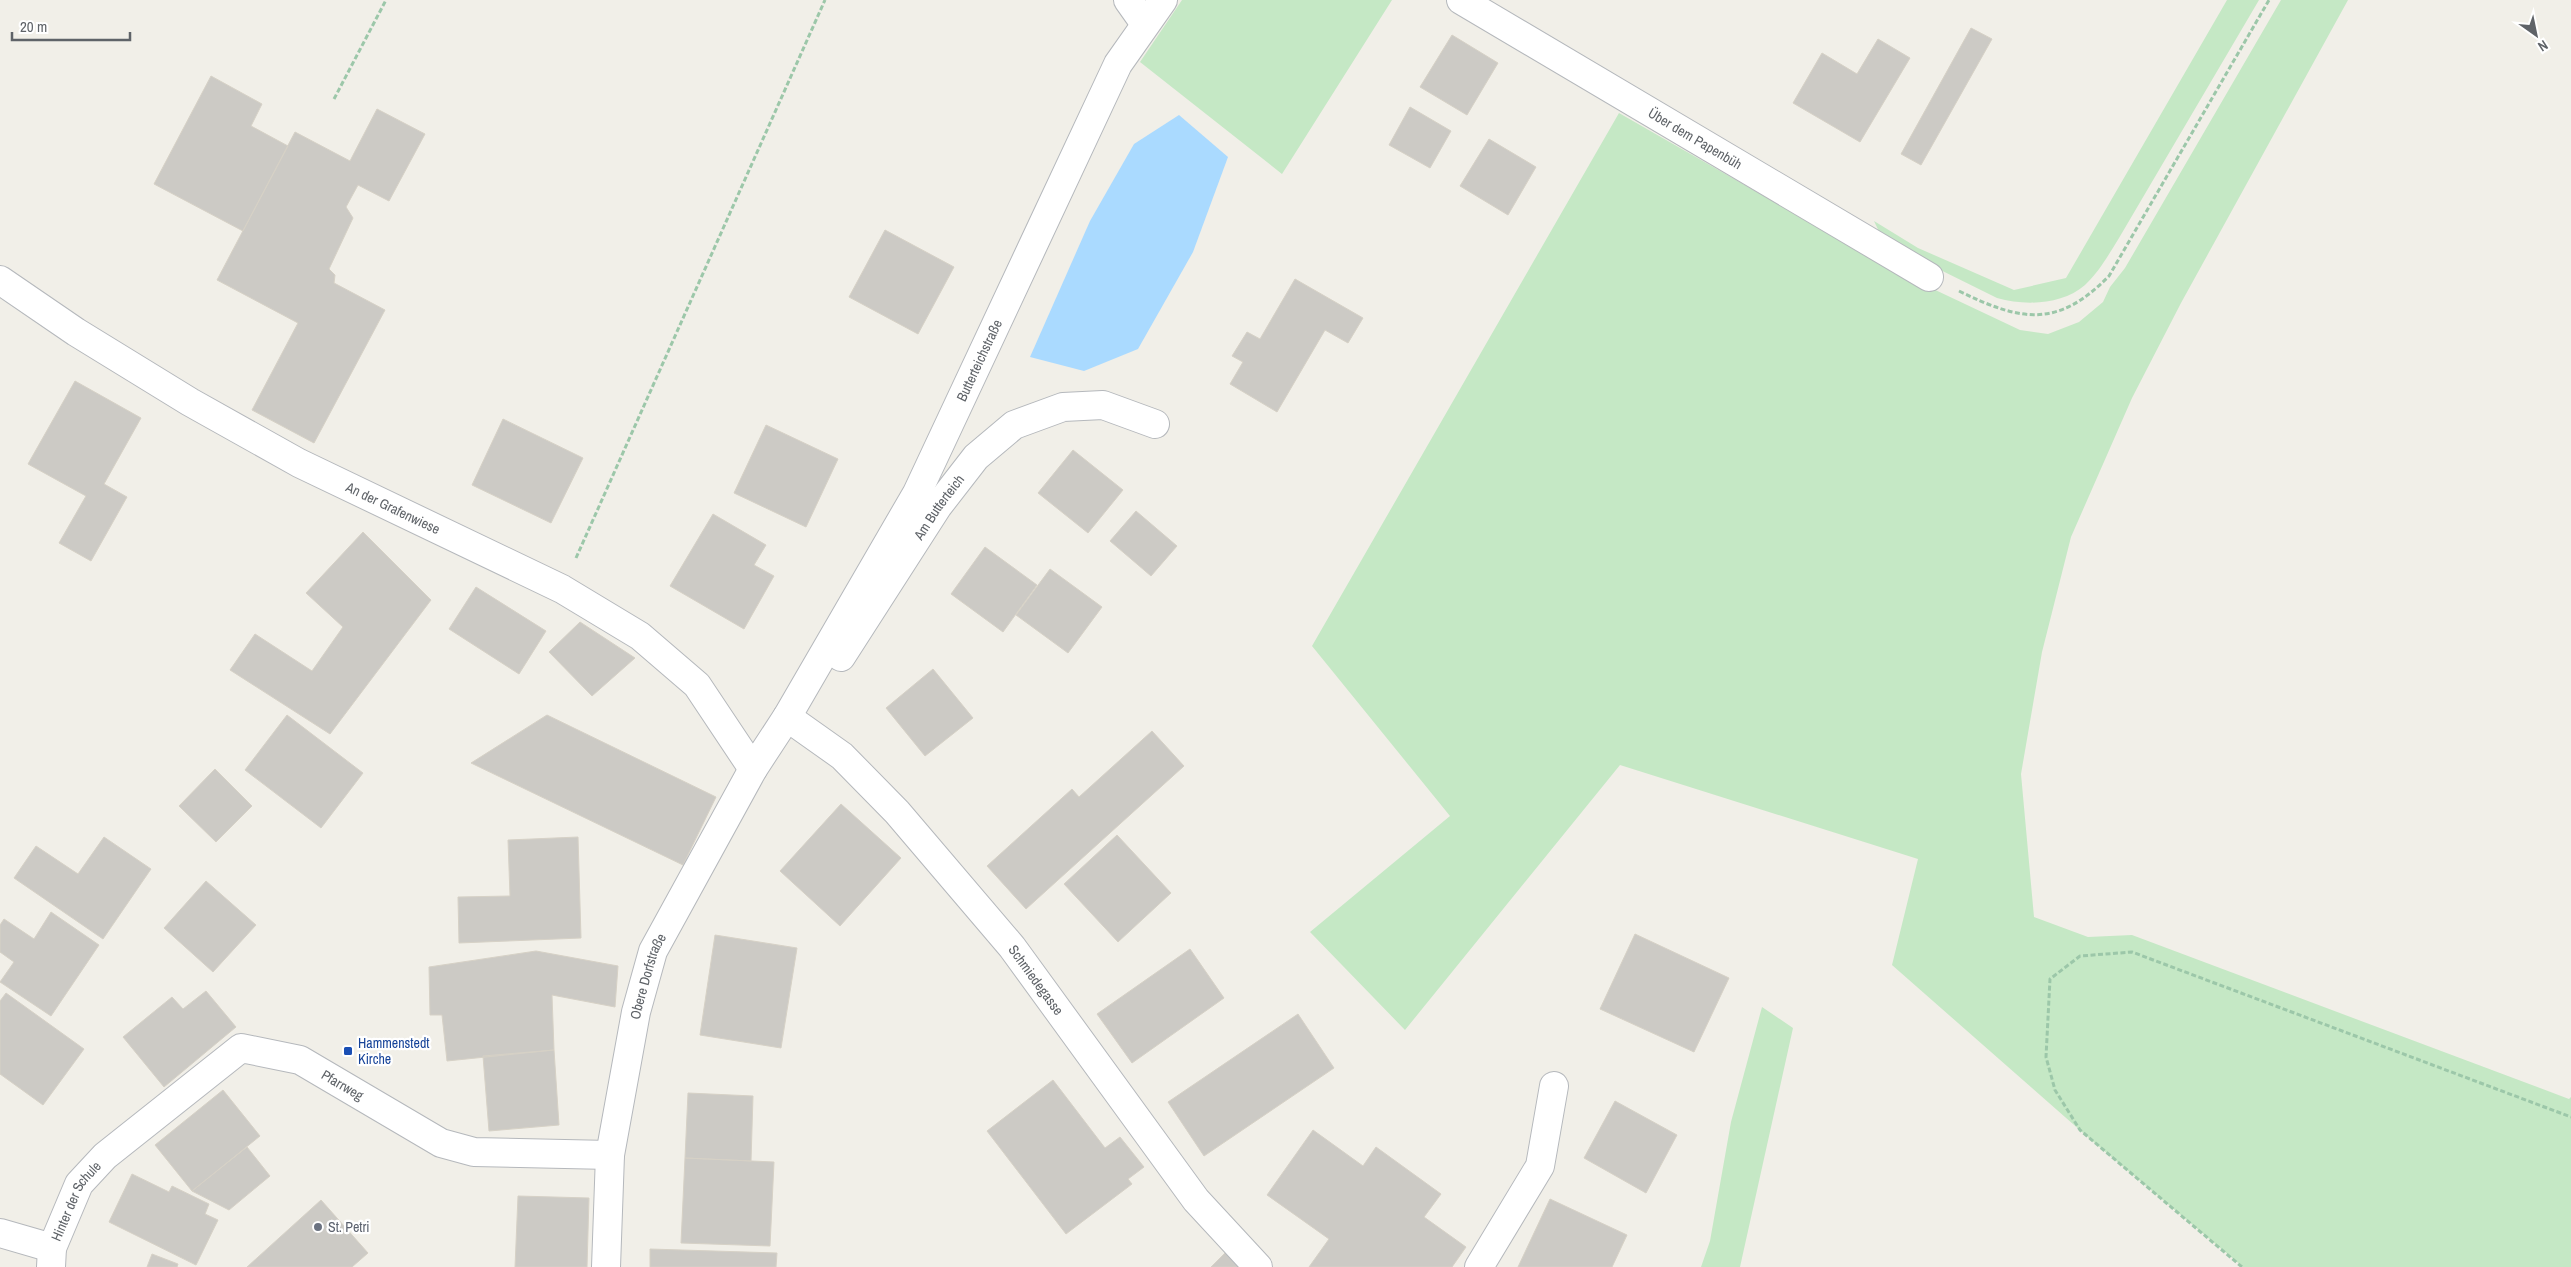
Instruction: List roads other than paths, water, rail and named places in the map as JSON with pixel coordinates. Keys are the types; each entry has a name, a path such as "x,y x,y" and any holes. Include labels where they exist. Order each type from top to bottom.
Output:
{"street":[{"path":"1128,0 1145,24"},
{"name":"Butterteichstraße","path":"787,717 917,493 1118,64 1163,0"},
{"name":"Über dem Papenbüh","path":"1461,0 1929,277"},
{"name":"An der Grafenwiese","path":"0,280 76,332 190,402 299,463 562,589 640,636 697,685 753,769"},
{"name":"Am Butterteich","path":"787,717 846,651 938,506 976,457 1014,425 1063,407 1103,405 1155,424"},
{"name":"Obere Dorfstraße","path":"606,1267 610,1155 636,1012 653,951 753,769 787,717"},
{"name":"Schmiedegasse","path":"787,717 842,756 890,805 1006,939 1196,1200 1258,1267"},
{"name":"Pfarrweg","path":"105,1156 241,1048 300,1060 441,1143 474,1152 610,1155"},
{"path":"1480,1267 1540,1166 1554,1086"},
{"name":"Hinter der Schule","path":"51,1258 79,1184 105,1156"},
{"path":"0,1233 51,1258"}],"water":[{"path":"1179,115 1228,157 1193,252 1138,349 1084,371 1030,357 1090,221 1134,144"}],"place":[{"name":"Hammenstedt Kirche","path":"348,1051"},
{"name":"St. Petri","path":"318,1227"}]}
